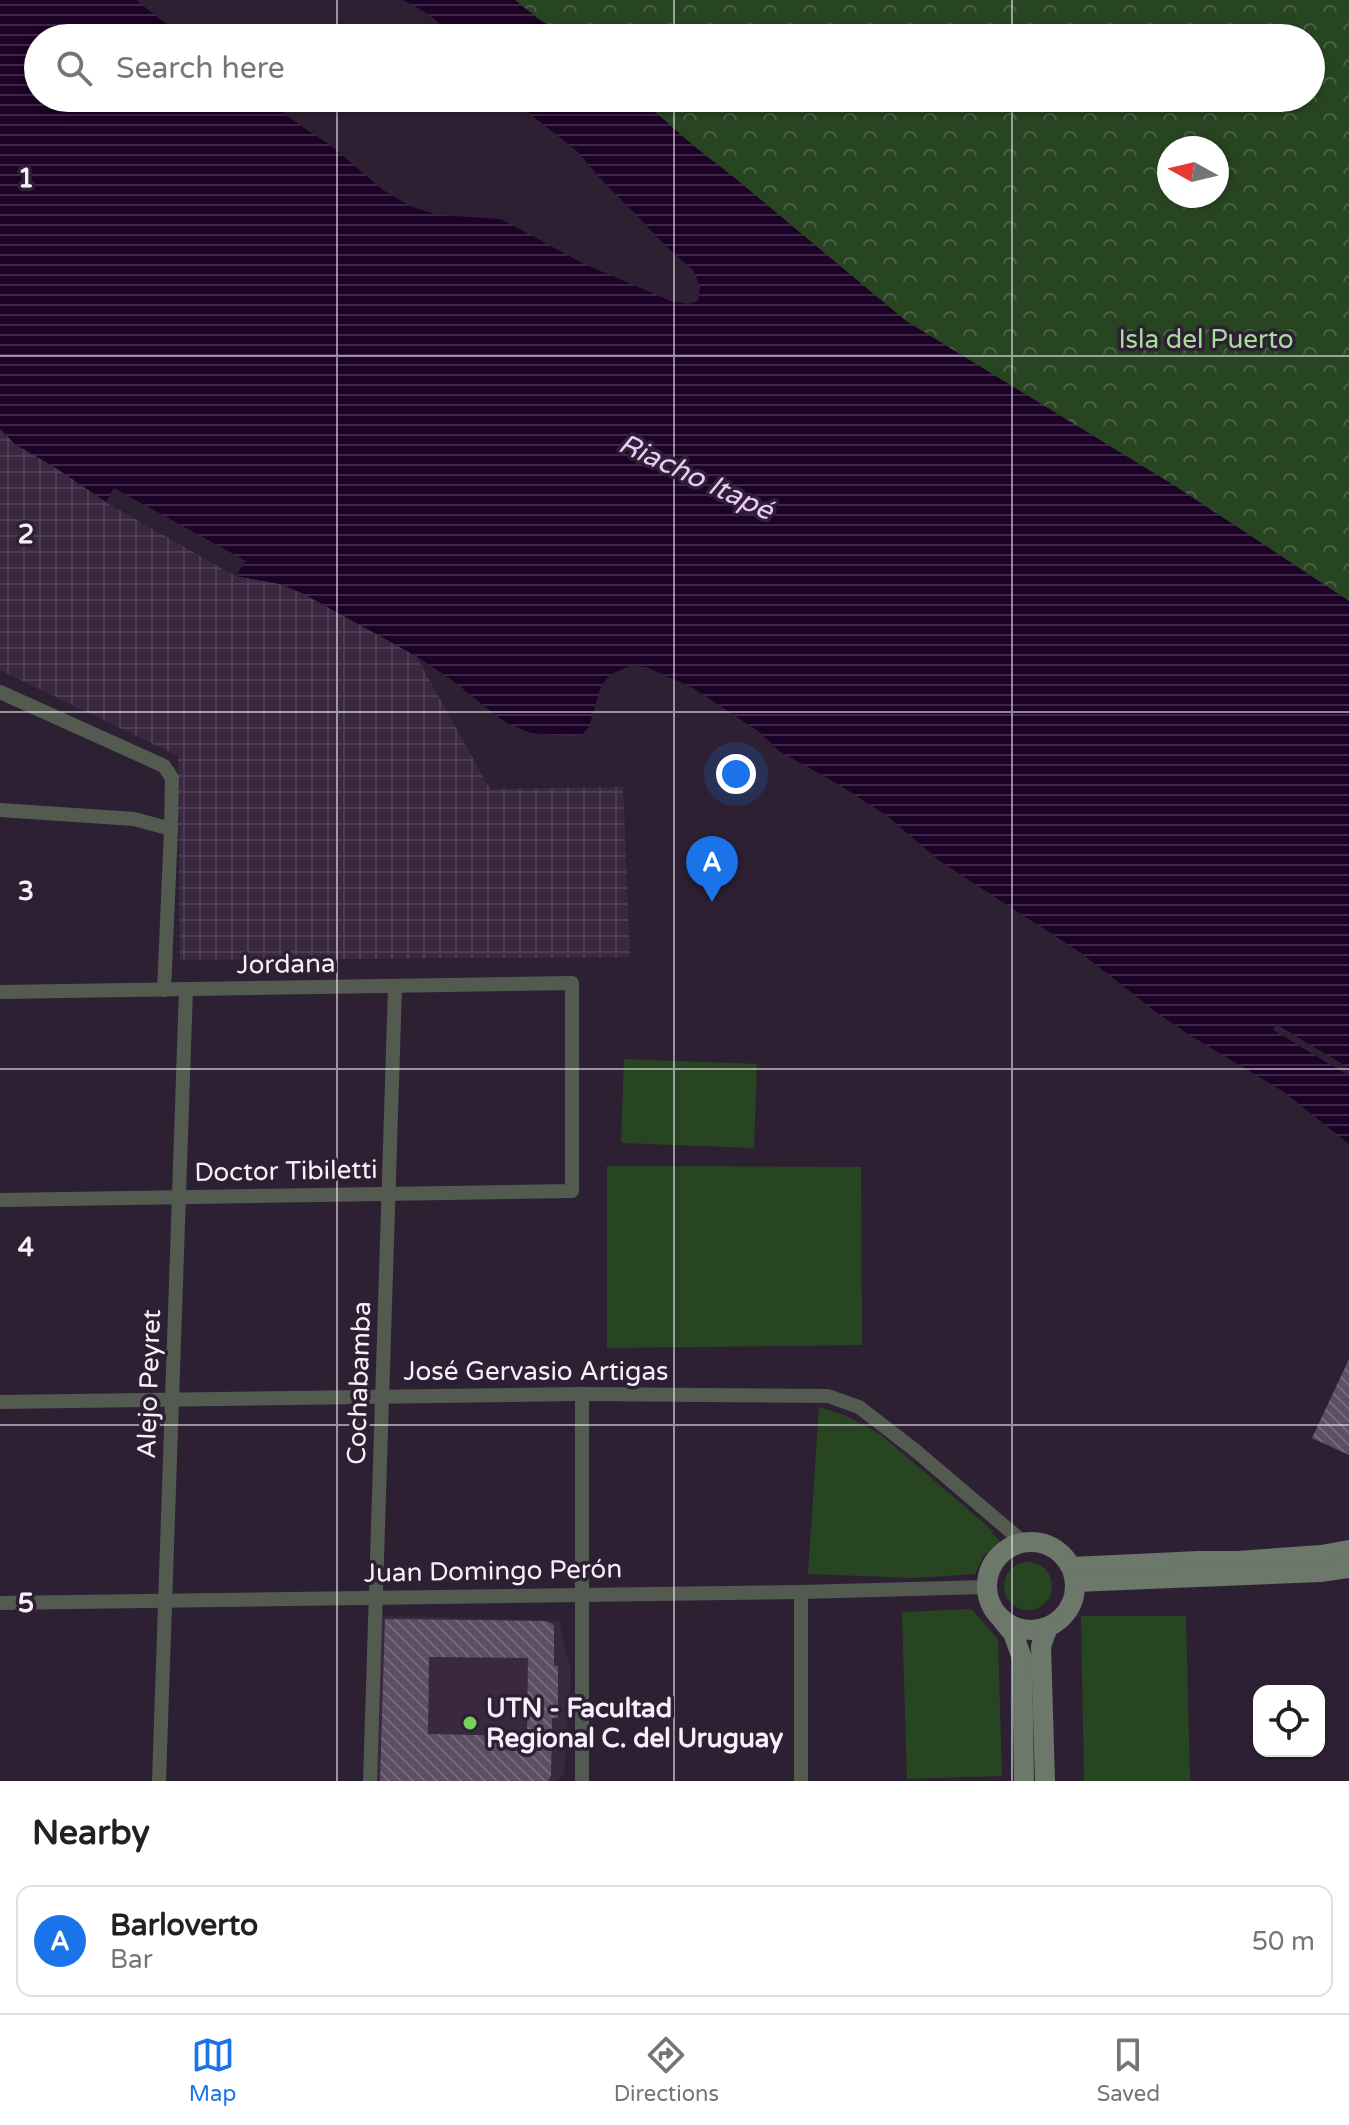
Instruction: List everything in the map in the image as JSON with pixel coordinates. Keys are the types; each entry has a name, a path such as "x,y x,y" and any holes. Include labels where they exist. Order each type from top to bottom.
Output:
{"main road":[{"path":"1002,1620 1024,1630 1036,1630 1060,1620 1069,1609 1074,1596 1073,1575 1063,1555 1052,1546 1038,1541 1011,1546 993,1563 986,1587 988,1599 994,1610 1002,1620 1013,1633 1022,1658 1024,1781"},
{"path":"1073,1575 1199,1561 1321,1555 1349,1550"},
{"path":"1073,1575 1349,1570"},
{"path":"1045,1781 1041,1646 1048,1627"}],"street":[{"path":"0,692 164,766 172,778 164,990"},
{"path":"0,810 134,819 171,829"},
{"name":"Jordana","path":"0,992 572,983 572,1191"},
{"name":"Cochabamba","path":"370,1781 395,987"},
{"name":"Alejo Peyret","path":"159,1781 186,989"},
{"name":"Doctor Tibiletti","path":"0,1200 572,1191"},
{"path":"582,1394 582,1781"},
{"name":"José Gervasio Artigas","path":"0,1402 582,1394 828,1396 859,1407 1023,1542"},
{"name":"Juan Domingo Perón","path":"0,1603 986,1587"},
{"path":"801,1592 801,1781"}],"shaded area":[{"path":"0,429 15,444 106,502 236,576 280,584 302,593 416,656 490,789 623,787 630,957 180,960 178,756 0,670"},
{"name":"UTN - Facultad Regional C. del Uruguay","path":"383,1616 559,1621 571,1673 564,1773 557,1781 371,1781 375,1629"}],"green space":[{"name":"Isla del Puerto","path":"515,0 1349,0 1349,601 1175,486 906,321 655,112 1325,112 1325,24 547,24"},
{"path":"624,1059 757,1064 754,1148 621,1143"},
{"path":"607,1166 861,1167 862,1345 607,1348"},
{"path":"819,1407 844,1415 880,1434 993,1531 1000,1541 983,1556 975,1574 915,1578 808,1574"},
{"path":"1028,1562 1037,1563 1045,1569 1051,1577 1051,1595 1045,1603 1037,1609 1028,1610 1019,1609 1011,1603 1005,1595 1004,1586 1005,1577 1011,1569 1019,1563"},
{"path":"971,1609 998,1639 1002,1776 907,1779 902,1612"},
{"path":"1081,1616 1186,1616 1190,1781 1084,1781"}],"water":[{"name":"Riacho Itapé","path":"0,0 136,0 166,24 24,24 24,112 283,112 329,144 383,190 410,206 438,215 501,219 584,264 671,301 688,304 698,301 700,287 694,271 669,249 578,152 528,112 655,112 906,321 1175,486 1349,601 1349,1144 1284,1092 1188,1034 1081,953 941,862 887,816 779,751 758,731 693,688 646,667 630,666 611,674 601,686 589,727 582,735 531,733 498,717 416,656 302,593 280,584 236,576 106,502 15,444 0,429"},
{"path":"403,0 515,0 547,24 440,24"}],"pier":[{"path":"114,488 246,561 236,576 106,502"},
{"path":"1276,1024 1349,1068 1349,1076 1273,1030"}],"building":[{"path":"1349,1359 1349,1455 1312,1438"},
{"name":"UTN - Facultad Regional C. del Uruguay","path":"385,1619 546,1621 554,1625 558,1718 552,1718 551,1776 548,1781 380,1781","holes":["429,1657 528,1658 527,1736 428,1734"]}],"place":[{"name":"Barloverto","path":"712,902"},
{"name":"UTN - Facultad Regional C. del Uruguay","path":"470,1723"}]}
